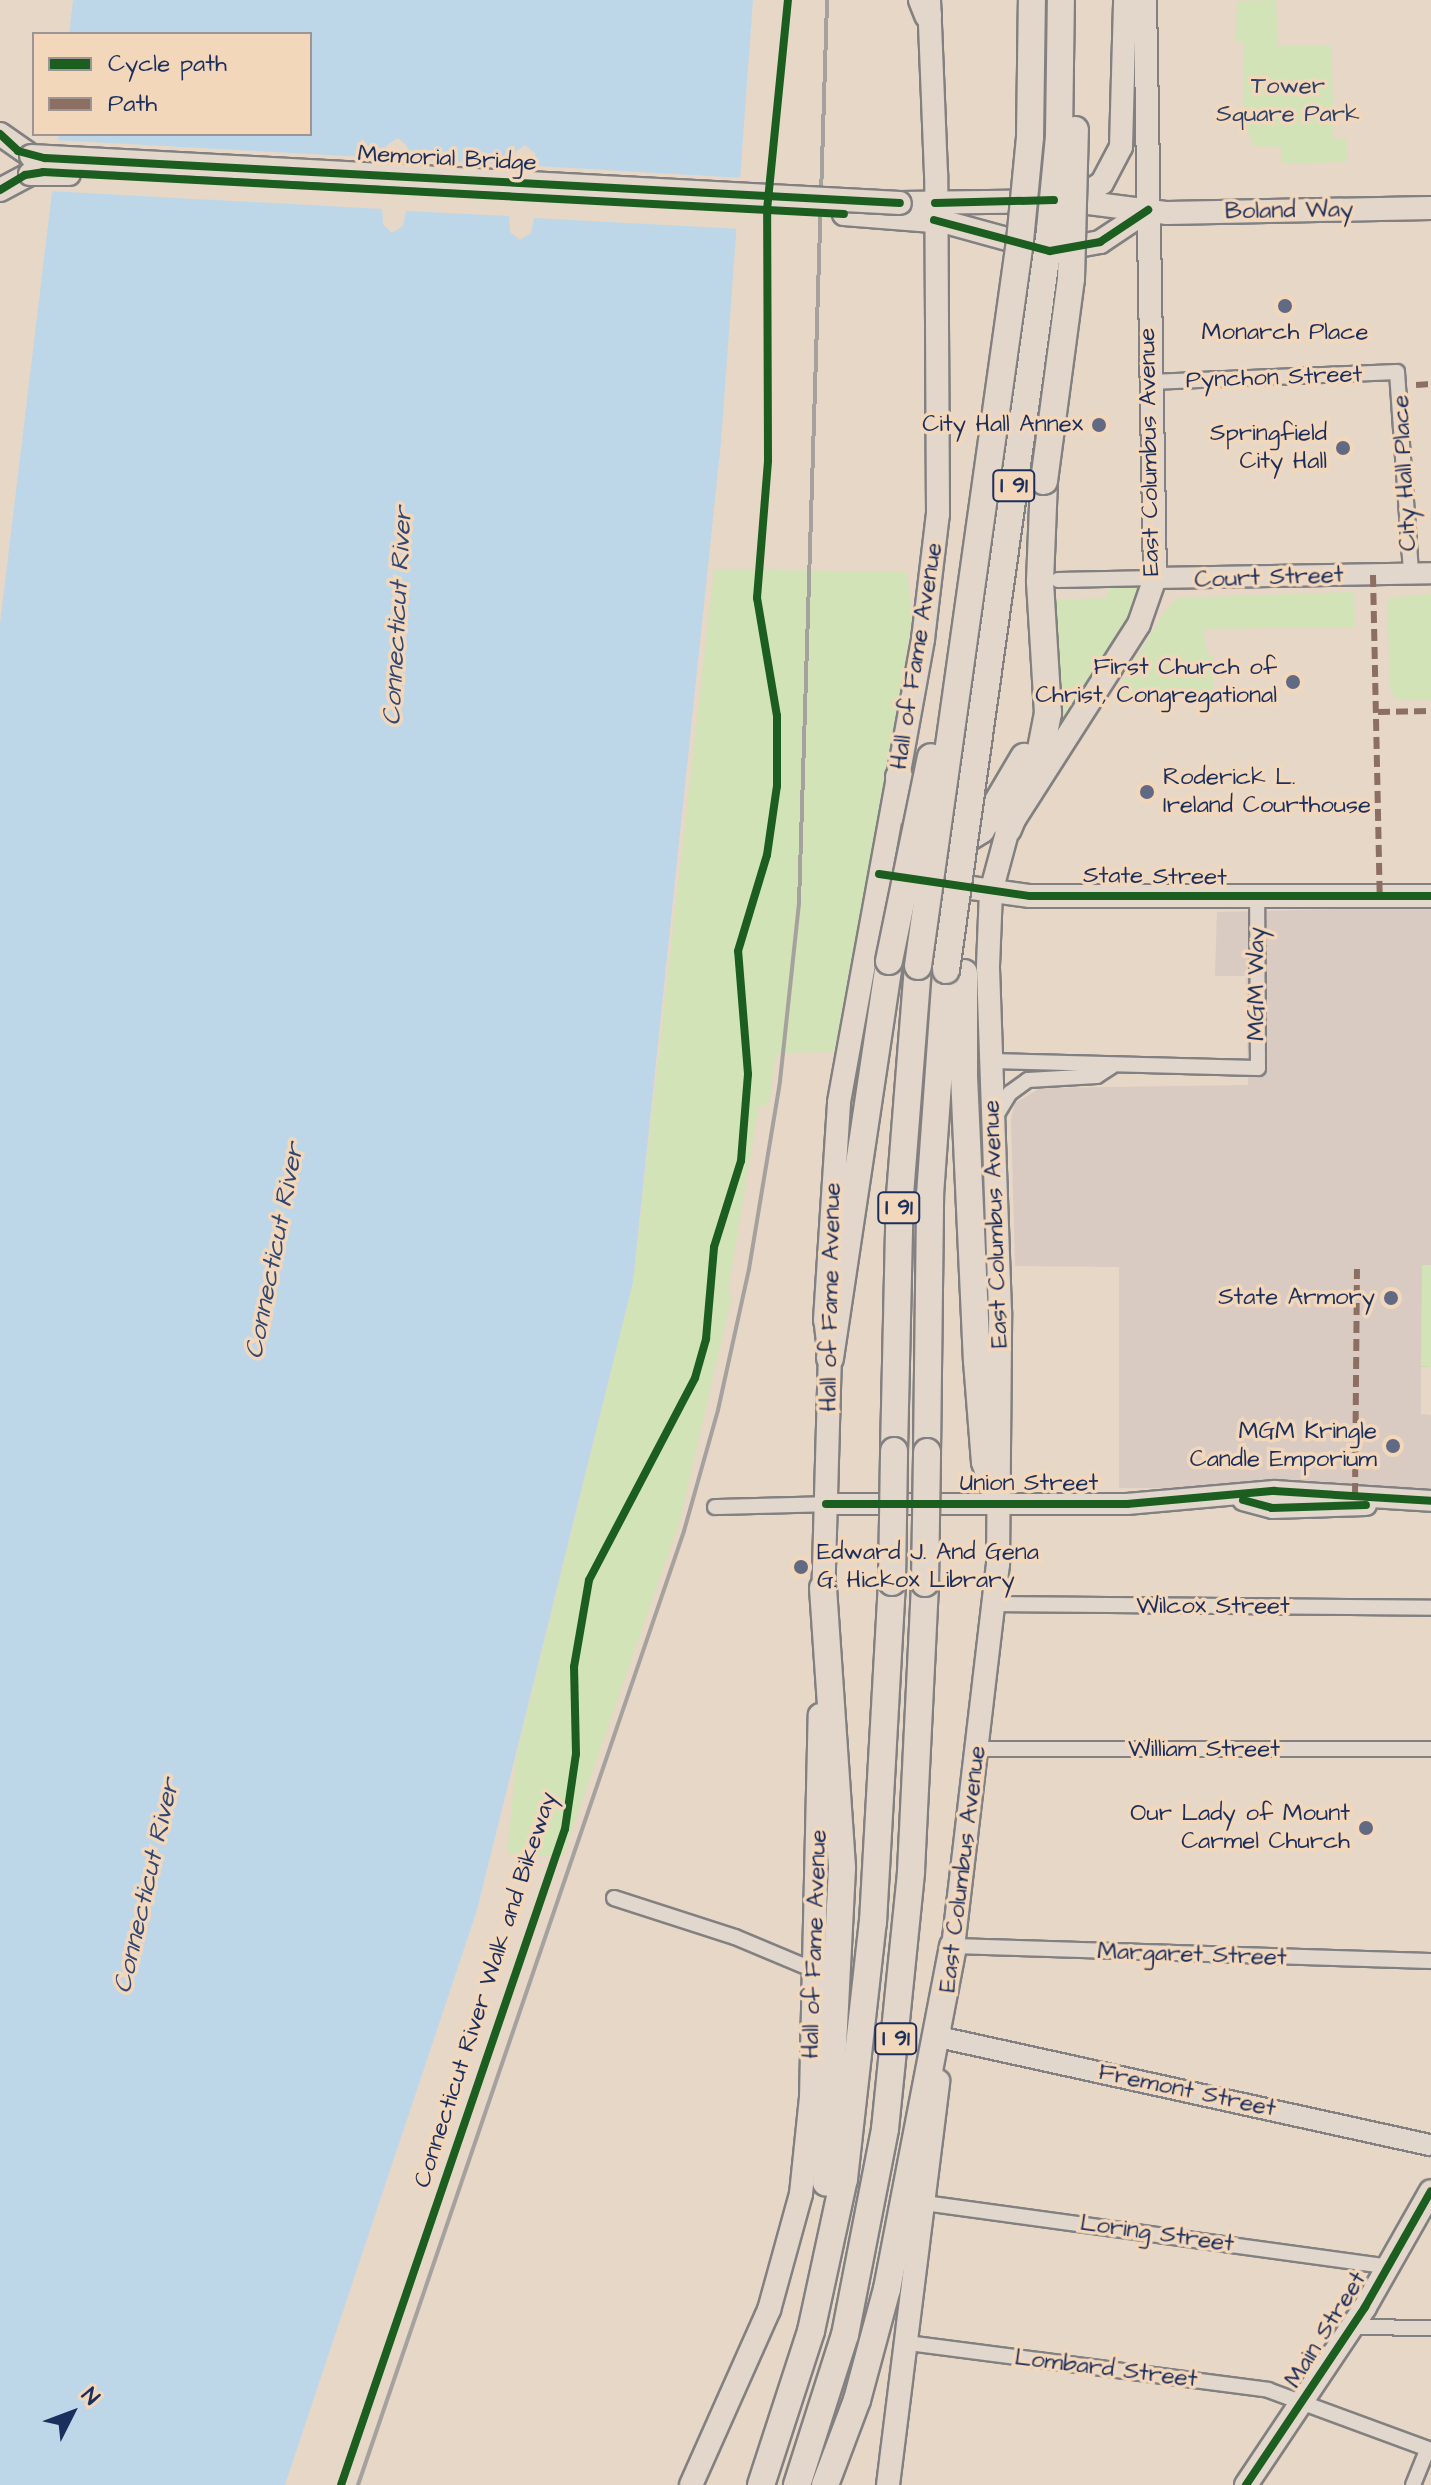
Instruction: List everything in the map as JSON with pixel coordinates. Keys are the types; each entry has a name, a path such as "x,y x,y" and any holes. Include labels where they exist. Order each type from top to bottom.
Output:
{"highway":[{"name":"I 91","path":"761,2485 797,2381 835,2231 857,2077 880,1819 892,1582 900,1195 918,966 1026,187 1032,0"},
{"name":"I 91","path":"797,2485 845,2335 885,2129 911,1871 925,1583 930,1195 955,972 974,758 1052,215 1061,0"},
{"path":"1008,829 1044,740 1048,713 1040,581 1044,481 1074,231 1076,88 1067,0"},
{"path":"830,1358 889,961 917,813 961,650"},
{"path":"899,777 914,819 926,836 943,844 968,841 986,823 1048,713"},
{"path":"955,972 964,1076 977,1361 985,1462 1000,1504"},
{"path":"797,2381 829,2152 841,1920 838,1762 823,1588"},
{"path":"825,2485 857,2400 887,2289 953,1946"}],"main road":[{"path":"1073,201 1102,183 1121,147 1125,0"},
{"name":"East Columbus Avenue","path":"888,2485 908,2343 995,1604 1000,1504 990,1061 991,892 1008,829 1139,624 1155,578 1145,0"},
{"name":"Hall of Fame Avenue","path":"691,2485 764,2321 792,2239 808,2146 830,1358 825,1320 836,1126 923,639 940,492 935,211 926,5"},
{"path":"0,134 30,165 0,190"},
{"name":"Memorial Bridge","path":"30,165 900,210"},
{"name":"Boland Way","path":"900,210 935,211 1073,201 1148,210 1431,208"},
{"name":"Boland Way","path":"935,211 1050,251 1100,242 1148,210"},
{"name":"Court Street","path":"1155,578 1421,573"},
{"name":"State Street","path":"879,874 991,892 1257,899 1431,896"},
{"name":"Union Street","path":"826,1504 1000,1504 1231,1497 1274,1491 1387,1501 1431,1501"},
{"name":"Fremont Street","path":"943,2038 1431,2145"},
{"name":"Main Street","path":"1246,2485 1352,2327 1431,2191"}],"street":[{"name":"Pynchon Street","path":"1151,382 1397,372"},
{"name":"City Hall Place","path":"1397,372 1421,573"},
{"name":"Court Street","path":"1058,580 1155,578"},
{"name":"MGM Way","path":"1111,1067 1258,1068 1257,899"},
{"path":"990,1061 1096,1060 1111,1067"},
{"path":"992,1124 1010,1093 1028,1080 1097,1076 1111,1067"},
{"path":"715,1507 826,1504"},
{"name":"Wilcox Street","path":"995,1604 1431,1608"},
{"name":"William Street","path":"977,1749 1431,1749"},
{"path":"614,1898 735,1937 814,1970"},
{"name":"Margaret Street","path":"953,1946 1431,1961"},
{"name":"Loring Street","path":"924,2203 1389,2267"},
{"path":"1352,2327 1431,2328"},
{"name":"Lombard Street","path":"908,2343 1268,2390 1429,2450"},
{"path":"1413,2485 1429,2450"}],"shaded area":[{"path":"1431,907 1431,1367 1421,1367 1421,1414 1431,1415 1431,1489 1119,1488 1119,1267 1015,1266 1011,1119 1015,1103 1040,1088 1248,1085 1246,976 1215,976 1217,912"}],"green space":[{"name":"Tower Square Park","path":"1276,0 1278,46 1332,46 1333,139 1346,138 1348,162 1282,164 1281,147 1252,146 1252,137 1244,133 1244,42 1236,41 1237,1"},
{"path":"714,569 907,572 912,616 894,734 834,1052 776,1053 769,1105 759,1105 728,1290 732,1295 680,1520 563,1856 507,1854 517,1753 633,1282"},
{"path":"1138,585 1141,590 1130,618 1056,733 1050,600 1107,598 1109,586"},
{"path":"1354,592 1355,627 1203,629 1208,656 1214,656 1214,697 1114,695 1164,612 1178,598"},
{"path":"1431,594 1431,700 1397,700 1390,689 1387,598"},
{"path":"1422,1265 1431,1265 1431,1367 1421,1366"}],"water":[{"name":"Connecticut River","path":"73,0 753,0 721,442 633,1282 477,1910 285,2485 0,2485 0,624 59,136 312,136 312,32 69,32"}],"pier":[{"path":"398,138 407,146 409,159 512,165 515,152 525,145 535,153 537,166 744,178 741,229 534,218 531,233 520,240 510,232 509,216 406,211 403,226 392,233 383,224 382,209 49,191 54,140 384,158 387,145"}],"railway":[{"path":"358,2485 684,1531 718,1410 749,1269 780,1081 799,903 827,0"}],"marked path":[{"path":"1416,385 1431,384"},
{"path":"1373,575 1380,897"},
{"path":"1378,712 1431,711"},
{"path":"1355,1495 1357,1269"}],"cycle path":[{"name":"Connecticut River Walk and Bikeway","path":"341,2485 565,1829 576,1754 574,1667 589,1580 695,1378 706,1339 714,1247 741,1161 748,1074 738,951 767,855 777,786 777,716 757,598 768,460 767,210 788,0"},
{"path":"0,134 18,151 45,158 900,203"},
{"path":"0,190 25,175 43,172 844,214"},
{"path":"935,203 1054,200"},
{"path":"934,220 1050,251 1100,242 1148,210"},
{"path":"879,874 1030,896 1431,896"},
{"path":"826,1504 1127,1504 1274,1491 1431,1501"},
{"path":"1243,1500 1272,1508 1366,1505"},
{"path":"1246,2485 1365,2307 1431,2191"}],"place":[{"name":"Monarch Place","path":"1285,306"},
{"name":"City Hall Annex","path":"1099,425"},
{"name":"Springfield City Hall","path":"1343,448"},
{"name":"First Church of Christ, Congregational","path":"1293,682"},
{"name":"Roderick L. Ireland Courthouse","path":"1147,792"},
{"name":"State Armory","path":"1391,1298"},
{"name":"MGM Kringle Candle Emporium","path":"1393,1446"},
{"name":"Edward J. And Gena G. Hickox Library","path":"801,1567"},
{"name":"Our Lady of Mount Carmel Church","path":"1366,1828"}]}
